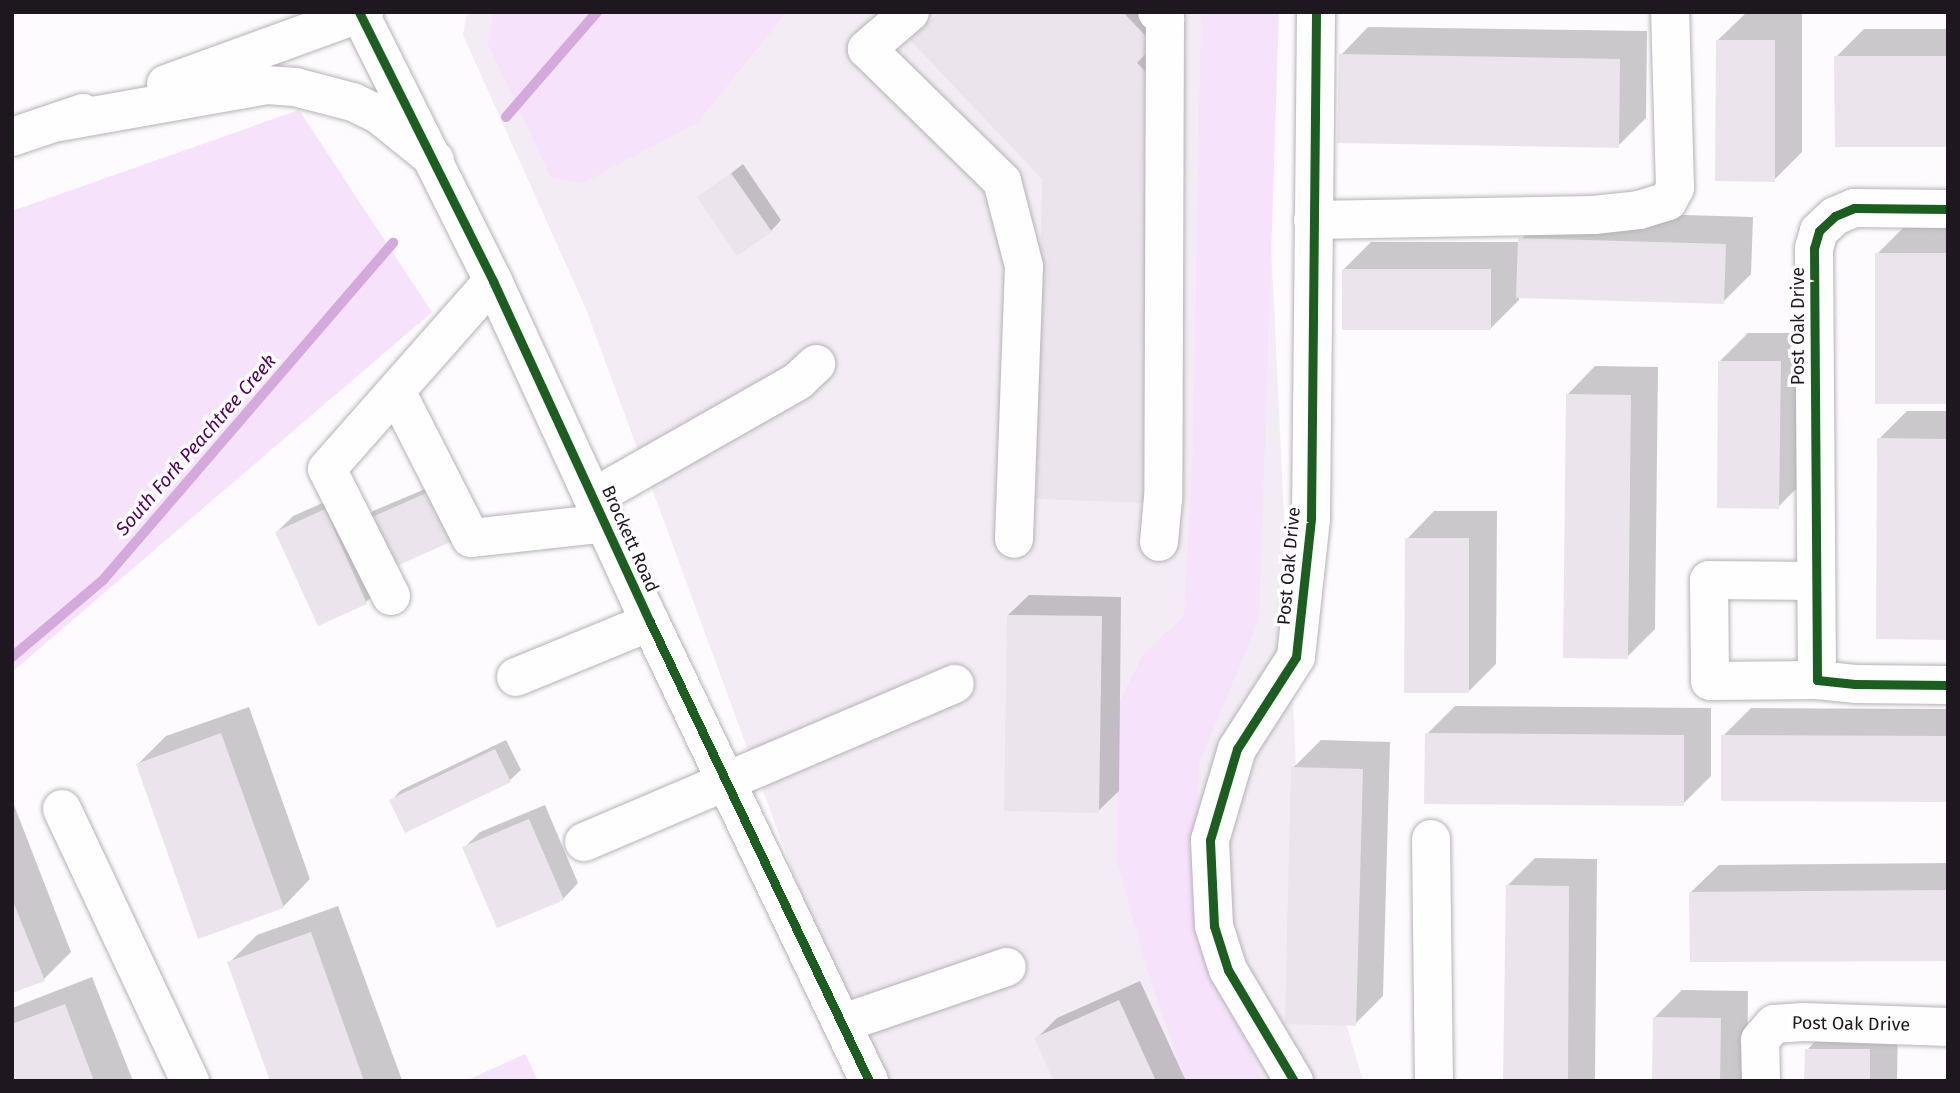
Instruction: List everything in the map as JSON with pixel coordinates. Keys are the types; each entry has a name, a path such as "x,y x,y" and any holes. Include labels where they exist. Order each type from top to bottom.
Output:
{"main road":[{"path":"910,12 867,49 1002,181 1024,266 1014,539"},
{"path":"1157,12 1165,19 1163,498 1159,542"},
{"name":"Post Oak Drive","path":"1294,1081 1228,970 1214,926 1210,840 1237,749 1296,657 1311,518 1316,12"},
{"path":"1313,220 1594,215 1639,210 1668,201 1675,188 1670,12"},
{"path":"12,137 361,13"},
{"name":"Brockett Road","path":"361,13 493,281 650,622 869,1081"},
{"path":"59,122 266,85 295,86 341,98 379,114 435,160"},
{"name":"Post Oak Drive","path":"1817,680 1814,248 1819,231 1835,216 1854,208 1948,209"},
{"path":"391,596 327,469 493,281"},
{"path":"396,391 471,538 600,510 798,381 816,364"},
{"path":"1816,581 1709,580 1710,681 1817,680 1856,684 1948,685"},
{"path":"516,677 650,622"},
{"path":"584,842 955,684"},
{"path":"62,809 190,1081"},
{"path":"1431,839 1434,1081"},
{"path":"843,1023 1007,967"},
{"name":"Post Oak Drive","path":"1761,1081 1760,1040 1774,1024 1803,1021 1948,1027"}],"shaded area":[{"path":"472,12 1260,12 1301,871 1363,1081 879,1081 832,979 586,309 463,35 466,17"},
{"path":"494,12 787,12 697,123 583,183 551,177 487,42"},
{"path":"1201,12 1279,12 1259,620 1199,763 1196,895 1262,1081 1186,1081 1152,986 1117,862 1119,703 1144,653 1184,616 1193,444"},
{"path":"299,110 432,312 12,672 12,211"},
{"path":"525,1054 538,1081 470,1079"}],"building":[{"path":"939,12 1123,12 1154,45 1137,63 1153,79 1148,503 1036,499 1042,179 910,40"},
{"path":"1716,40 1775,40 1775,182 1715,181"},
{"path":"1339,54 1620,59 1619,148 1337,143"},
{"path":"1834,56 1948,56 1948,147 1835,147"},
{"path":"731,173 772,232 737,256 697,197"},
{"path":"1518,238 1726,244 1724,304 1516,298"},
{"path":"1875,253 1948,253 1948,404 1875,404"},
{"path":"1342,269 1491,269 1491,330 1342,330"},
{"path":"1718,361 1781,361 1779,509 1717,508"},
{"path":"1566,394 1631,395 1628,659 1563,658"},
{"path":"1877,438 1948,439 1948,640 1876,639"},
{"path":"433,490 455,540 383,572 361,522"},
{"path":"325,509 367,604 318,626 275,532"},
{"path":"1405,538 1469,538 1469,693 1404,693"},
{"path":"1007,615 1102,616 1099,813 1004,811"},
{"path":"221,733 284,908 198,939 136,764"},
{"path":"1425,733 1684,735 1684,806 1424,804"},
{"path":"1721,735 1948,736 1948,802 1721,801"},
{"path":"495,749 511,782 405,833 389,800"},
{"path":"1291,767 1363,769 1356,1026 1285,1024"},
{"path":"529,819 564,900 497,928 462,847"},
{"path":"1506,885 1569,886 1568,1081 1503,1081"},
{"path":"1948,890 1948,961 1690,962 1689,892"},
{"path":"12,899 45,981 12,993"},
{"path":"311,932 364,1081 270,1081 227,962"},
{"path":"1119,1000 1156,1081 1054,1081 1034,1038"},
{"path":"65,1004 94,1081 12,1081 12,1024"},
{"path":"1653,1017 1721,1018 1720,1081 1652,1081"},
{"path":"1805,1049 1870,1049 1870,1081 1804,1081"}],"waterway":[{"name":"South Fork Peachtree Creek","path":"506,117 597,12"},
{"name":"South Fork Peachtree Creek","path":"12,657 103,580 393,243"}],"cycle path":[{"path":"359,12 493,281 650,622 869,1081"},
{"path":"1294,1081 1228,970 1214,926 1210,840 1237,749 1296,657 1311,518 1316,12"},
{"path":"1948,209 1854,208 1835,216 1819,231 1814,248 1817,680 1855,684 1948,685"}]}
